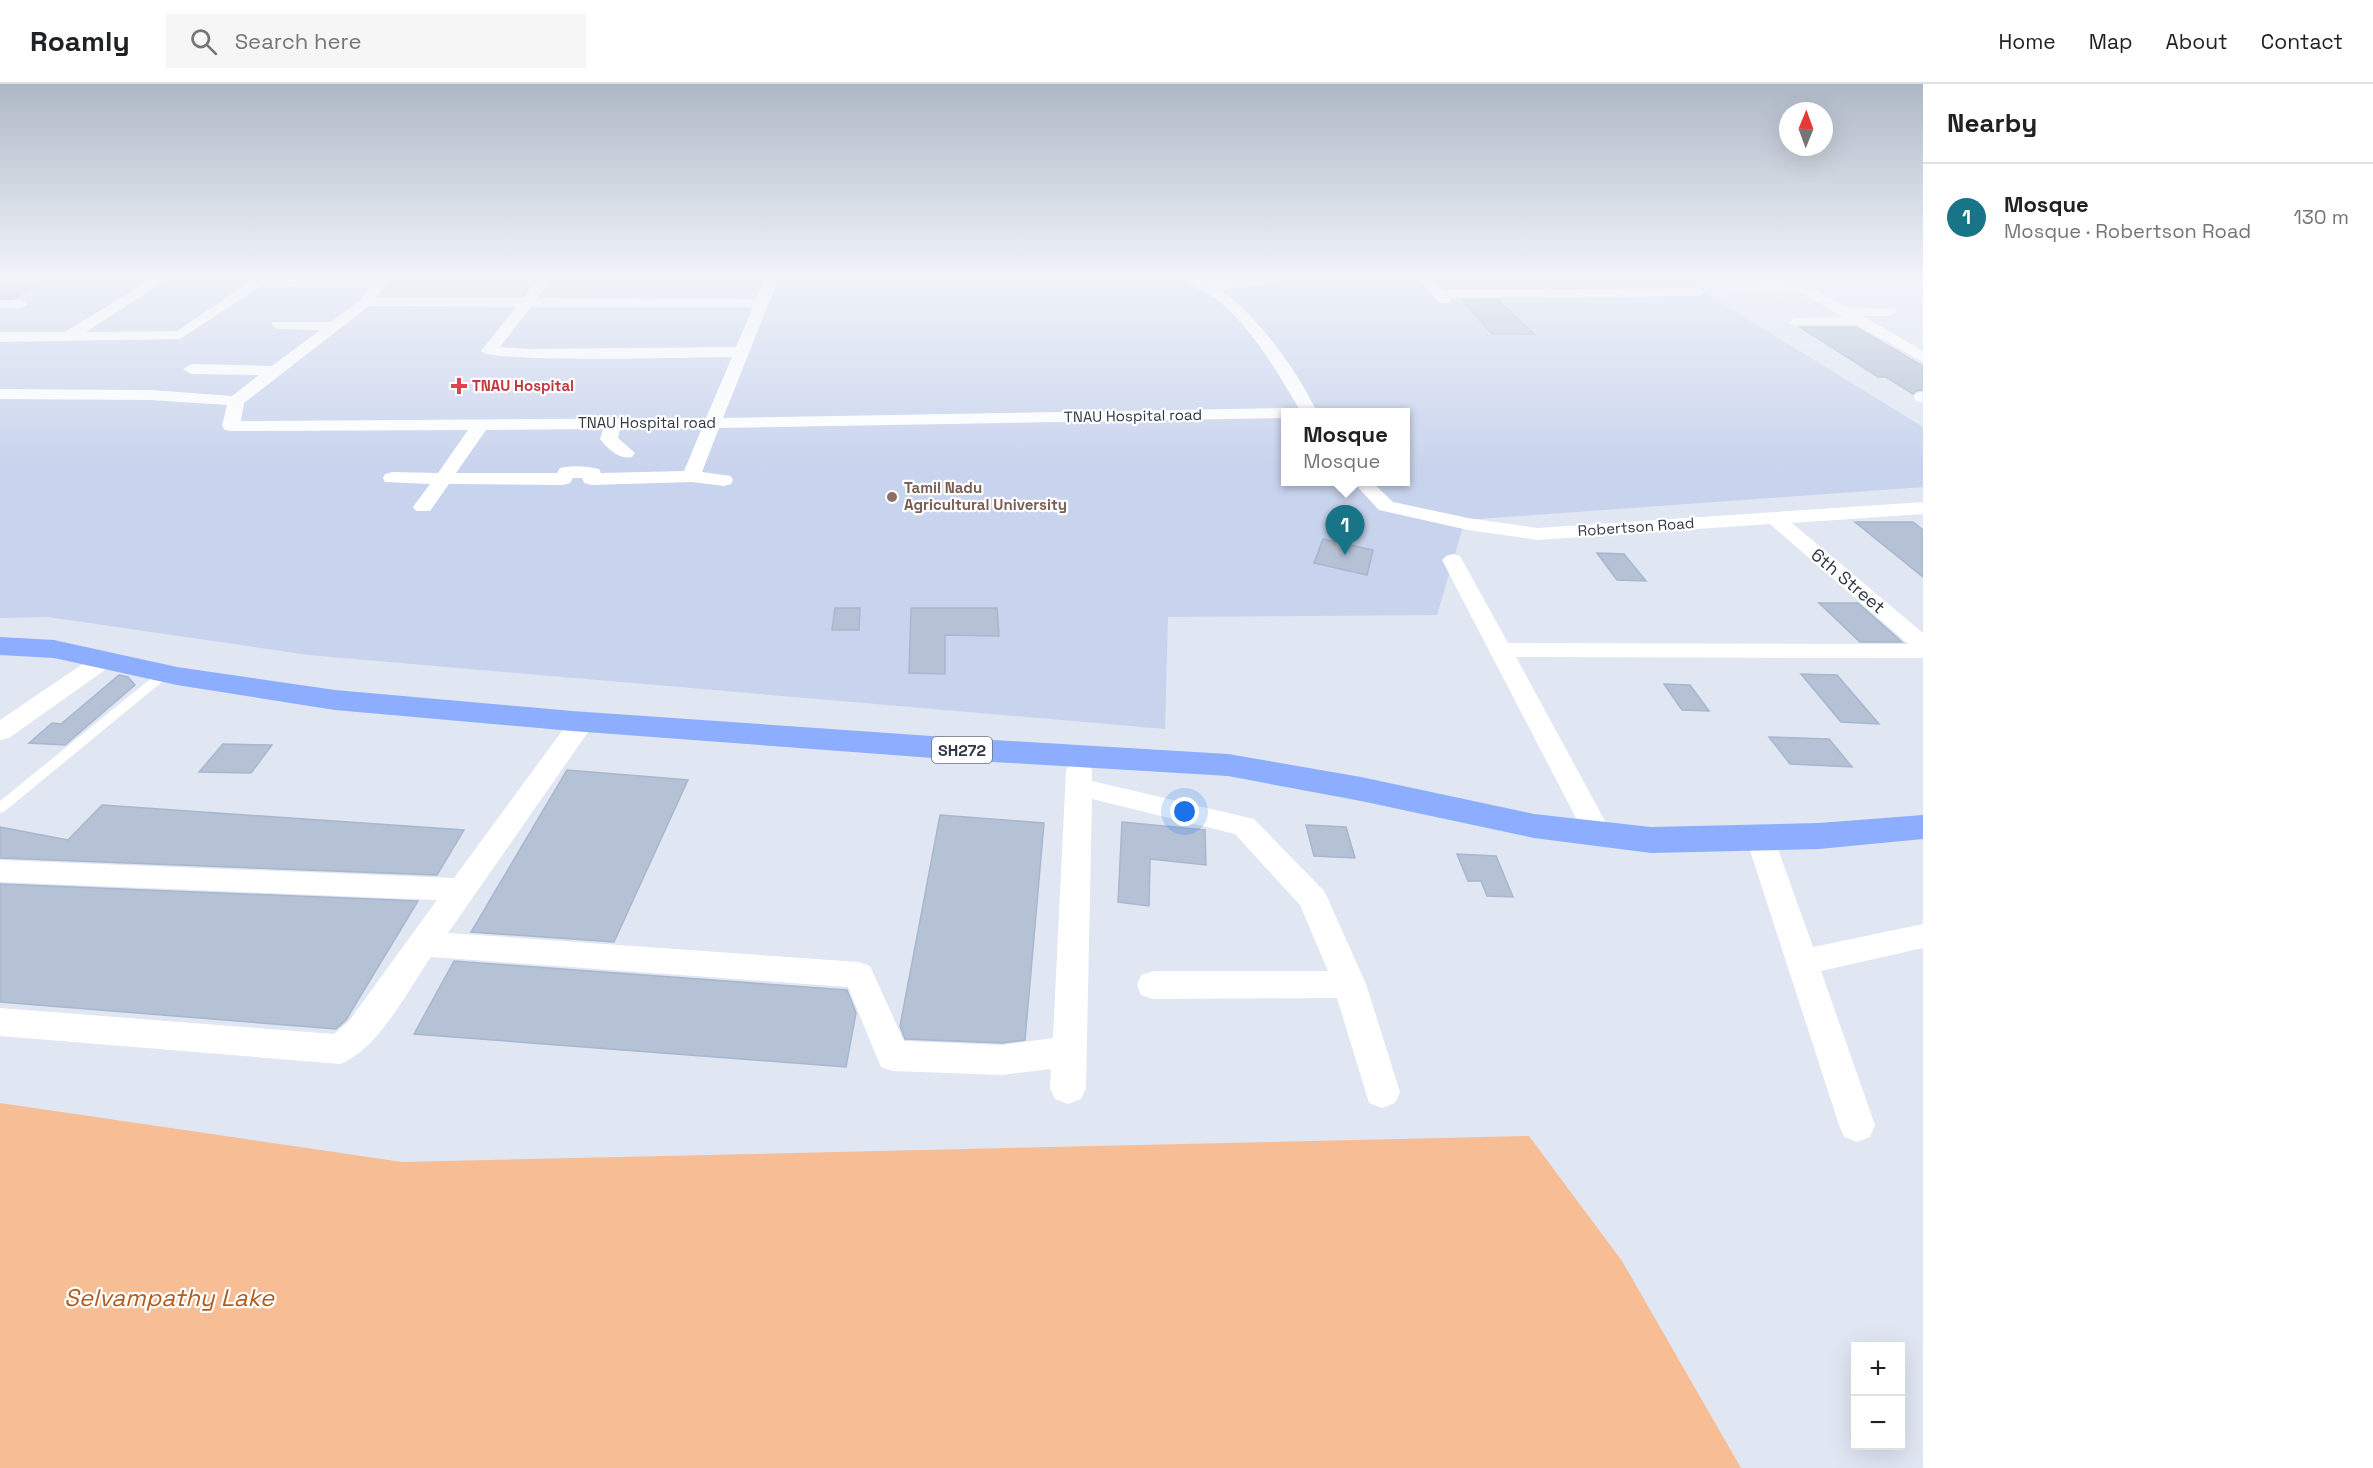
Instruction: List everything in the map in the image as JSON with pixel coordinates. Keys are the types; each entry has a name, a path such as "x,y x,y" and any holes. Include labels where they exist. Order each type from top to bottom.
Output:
{"main road":[{"name":"SH272","path":"4,650 54,649 164,674 334,700 582,722 1079,772 1228,765 1360,789 1534,826 1651,840 1818,836 1923,827"}],"street":[{"path":"0,394 151,395 236,401 317,340"},
{"path":"498,340 489,351 530,354 740,352"},
{"path":"691,476 745,340"},
{"path":"1264,340 1307,408"},
{"path":"1892,341 1923,341"},
{"path":"1892,341 1923,357"},
{"path":"190,369 276,371"},
{"name":"TNAU Hospital road","path":"236,401 231,426 714,423 1281,413"},
{"path":"423,507 481,424"},
{"path":"613,424 609,439 626,453"},
{"path":"392,478 563,479 567,472 592,473 591,479 691,476 724,480"},
{"name":"Robertson Road","path":"1366,486 1386,506 1468,524 1538,534 1773,517 1918,512"},
{"name":"6th Street","path":"1773,517 1923,645"},
{"path":"1453,560 1598,834"},
{"path":"1500,650 1923,651"},
{"path":"0,732 104,660"},
{"path":"0,1022 340,1048 361,1031 582,722"},
{"path":"1068,1088 1079,772 1244,826 1313,899 1350,984 1382,1092"},
{"path":"1760,838 1857,1125"},
{"path":"0,871 461,890"},
{"path":"1802,962 1923,936"},
{"path":"422,944 859,975 893,1056 1002,1060 1070,1051"},
{"path":"1153,985 1350,984"}],"lane":[{"path":"0,808 164,674"}],"shaded area":[{"name":"Tamil Nadu Agricultural University","path":"0,340 1781,340 1923,427 1923,487 1465,520 1437,615 1168,617 1165,729 309,655 48,617 0,618"}],"water":[{"name":"Selvampathy Lake","path":"0,1103 402,1162 1529,1136 1622,1261 1741,1468 0,1468"}],"building":[{"path":"1820,340 1878,340 1923,366 1923,390 1913,394 1886,377 1878,377"},
{"path":"1855,522 1913,522 1923,530 1923,577"},
{"path":"1323,539 1373,550 1367,575 1314,563"},
{"path":"1597,553 1624,554 1646,581 1617,580"},
{"path":"1819,603 1858,603 1902,642 1860,642"},
{"path":"835,608 860,608 859,630 832,630"},
{"path":"911,608 997,608 999,636 945,635 945,674 909,673"},
{"path":"1801,674 1837,675 1879,724 1841,722"},
{"path":"119,675 128,677 135,685 65,745 29,743 52,723 61,724"},
{"path":"1664,684 1690,685 1709,711 1682,710"},
{"path":"1769,737 1829,739 1852,767 1790,764"},
{"path":"223,744 272,745 251,773 199,772"},
{"path":"567,770 688,780 614,942 471,932"},
{"path":"102,805 464,830 437,875 0,858 0,827 68,840"},
{"path":"940,815 1044,823 1025,1040 1002,1043 905,1039 900,1026"},
{"path":"1122,822 1205,830 1206,865 1150,859 1149,906 1118,902"},
{"path":"1306,825 1346,827 1355,858 1314,856"},
{"path":"1457,854 1496,856 1513,897 1487,896 1481,881 1468,881"},
{"path":"0,884 418,901 346,1020 336,1029 0,1002"},
{"path":"454,961 847,990 856,1013 846,1067 414,1034"}],"place":[{"name":"TNAU Hospital","path":"459,386"},
{"name":"Tamil Nadu Agricultural University","path":"892,497"},
{"name":"Mosque","path":"1345,555"}]}
